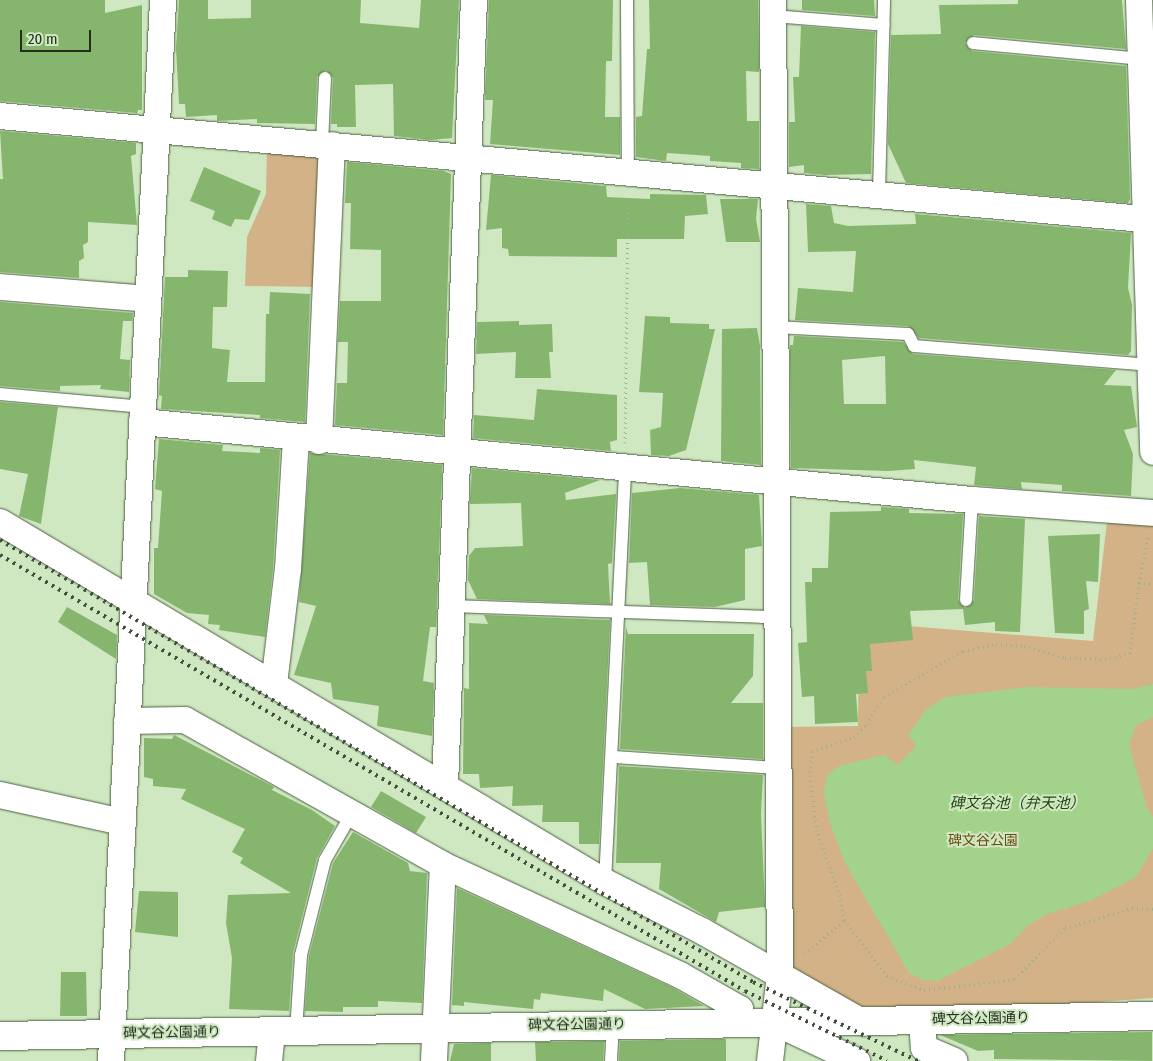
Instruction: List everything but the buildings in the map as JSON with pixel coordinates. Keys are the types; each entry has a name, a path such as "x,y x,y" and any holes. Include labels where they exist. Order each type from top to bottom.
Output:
{"street":[{"path":"111,1061 163,0"},
{"path":"445,786 474,0"},
{"path":"1139,0 1145,52 1153,452"},
{"path":"770,1061 780,975 779,615 772,8"},
{"path":"0,116 469,156 1149,219"},
{"path":"274,684 288,570 308,440 327,145"},
{"path":"0,287 148,299"},
{"path":"142,414 308,440 972,500 1151,524"},
{"path":"0,522 133,603 274,684 605,882 780,975 864,1023"},
{"path":"127,721 186,720 351,815 443,864 680,975 740,1009 739,1022"},
{"path":"0,795 122,822"},
{"path":"434,1061 443,864"},
{"name":"碑文谷公園通り","path":"0,1036 739,1022 864,1023 1153,1016"},
{"path":"922,1021 924,1048 954,1061"},
{"path":"774,1022 857,1061"},
{"path":"269,1061 284,1031"}],"lane":[{"path":"626,0 628,171"},
{"path":"879,193 884,0"},
{"path":"772,8 884,25"},
{"path":"973,43 1145,52"},
{"path":"325,78 327,145"},
{"path":"775,327 908,334 914,346 1151,366"},
{"path":"0,394 142,414"},
{"path":"605,882 613,757 617,613 625,469"},
{"path":"966,600 972,500"},
{"path":"451,606 762,617 779,615"},
{"path":"613,757 779,768"},
{"path":"284,1031 325,860 351,815"},
{"path":"611,1061 613,1024"}],"path":[{"path":"625,469 628,171"},
{"path":"1151,524 1139,583 1130,653 1105,659 1065,658 1024,646 996,644 963,651 884,697 867,724 854,737 812,751 810,777 818,831 840,896 844,920 888,976 924,990 1015,979 1065,928 1132,908 1153,909"},
{"path":"1139,583 1153,584"},
{"path":"780,975 844,920"}],"green space":[{"path":"267,145 325,150 323,287 245,286 247,237 266,194"},
{"name":"碑文谷公園","path":"1107,522 1153,526 1153,998 873,1019 791,966 783,727 858,726 859,622 1093,641"}],"water":[{"name":"碑文谷池（弁天池）","path":"1153,684 1153,717 1136,725 1129,745 1147,808 1153,817 1153,848 1136,877 1092,900 1047,914 1027,926 1010,944 937,981 924,980 909,973 844,861 830,823 824,793 827,775 839,766 884,755 898,765 916,746 908,735 926,710 945,697 1025,687 1132,689"}],"railway":[{"path":"0,540 753,982 918,1061"},
{"path":"0,555 745,991 887,1061"}]}
